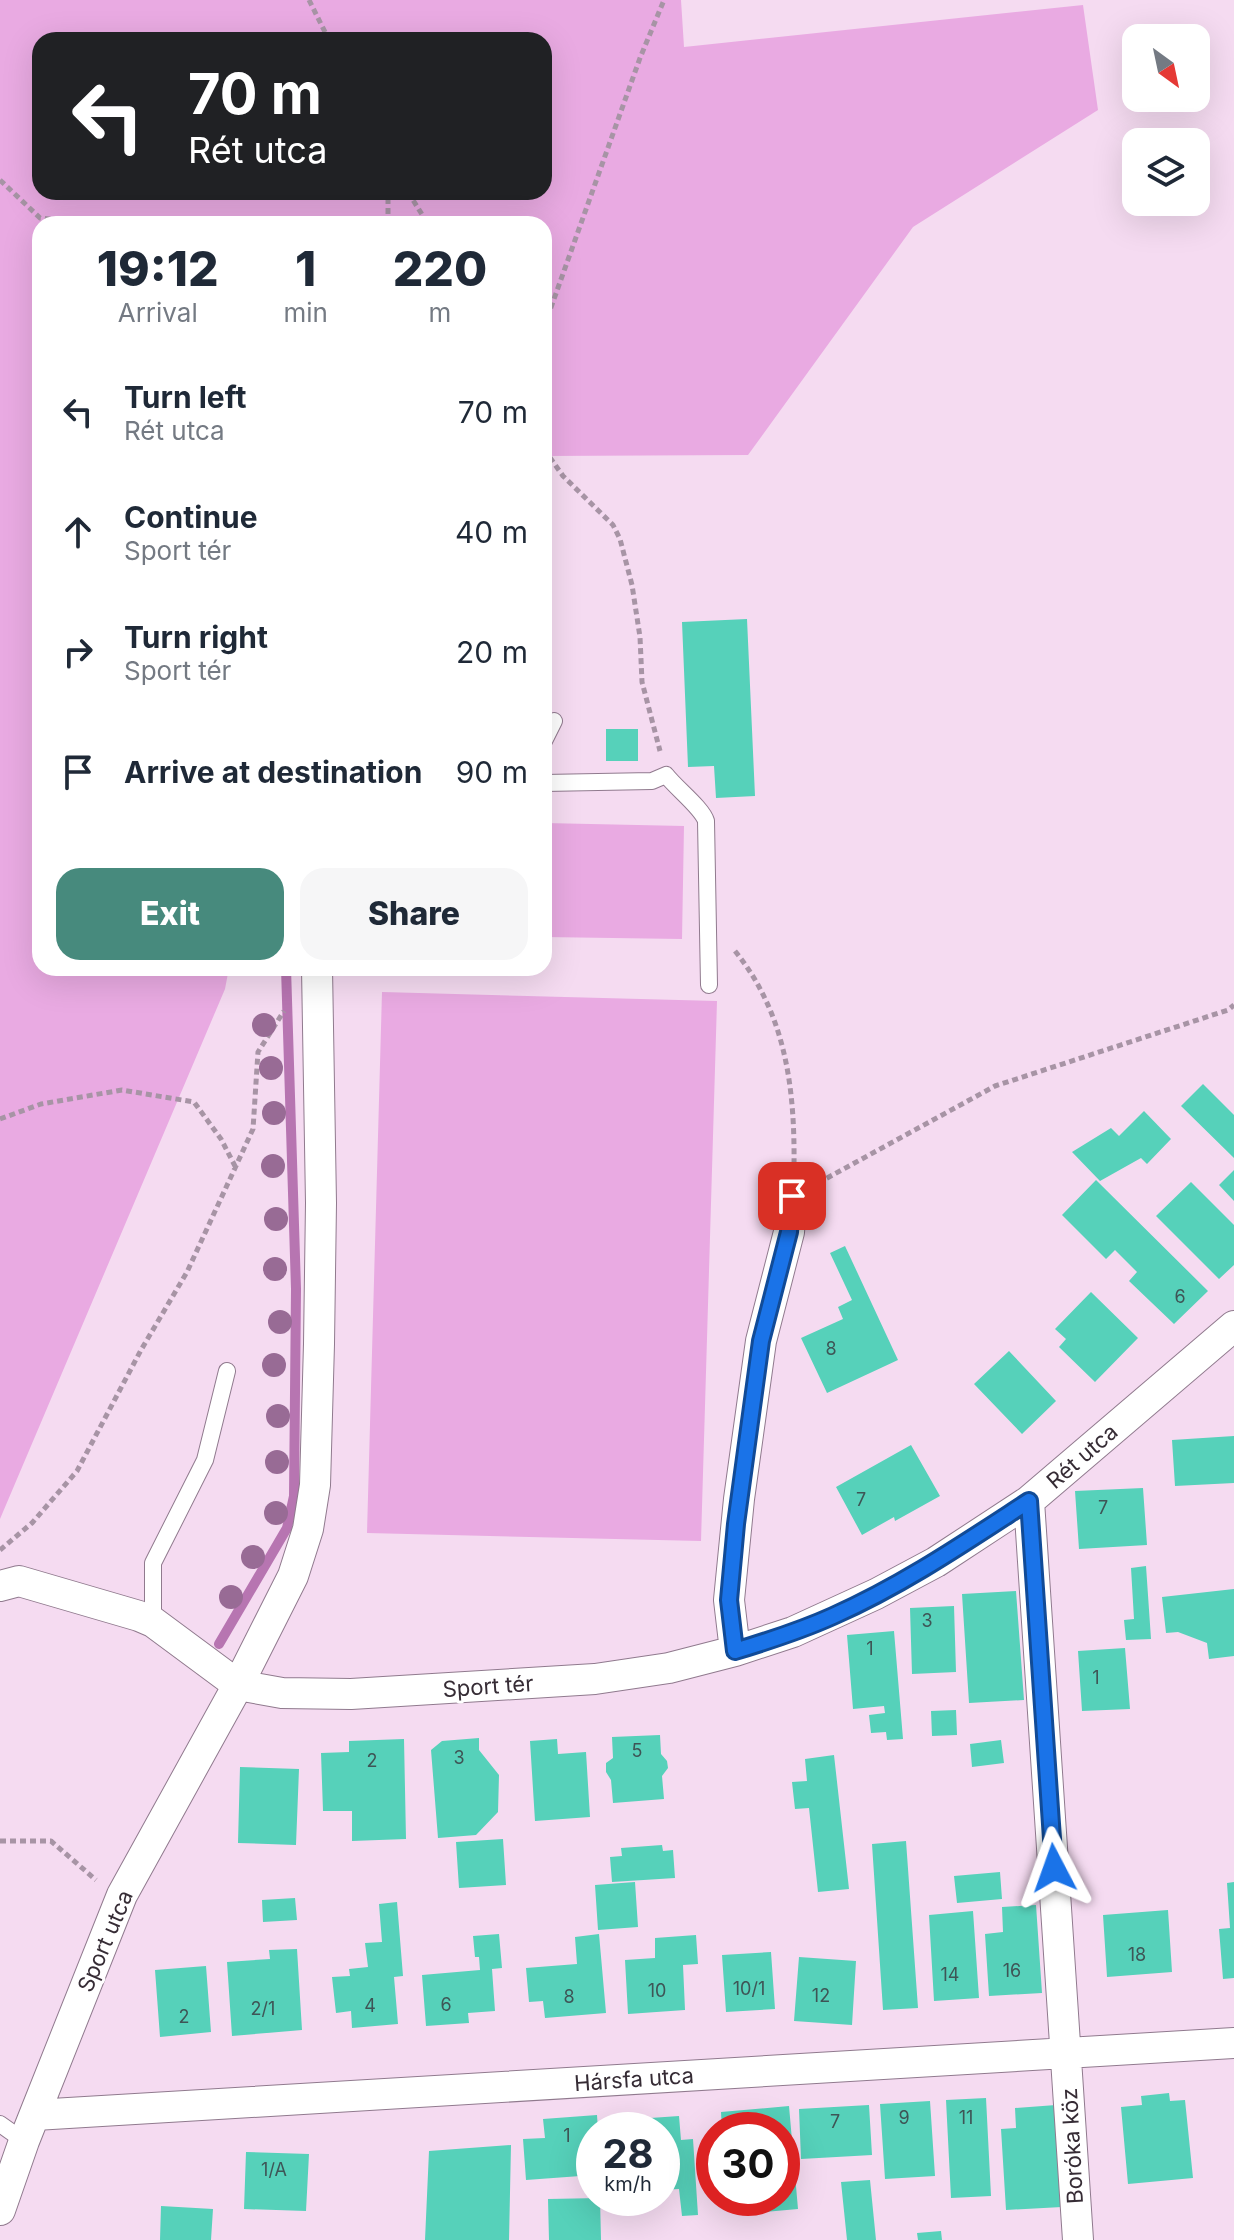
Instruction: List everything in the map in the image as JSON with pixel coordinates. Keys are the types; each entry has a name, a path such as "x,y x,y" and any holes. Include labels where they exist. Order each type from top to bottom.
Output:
{"street":[{"name":"Sport utca","path":"0,2210 20,2127 122,1895 238,1685 293,1576 308,1529 315,1485 321,1203 317,976"},
{"path":"735,1651 729,1600 736,1524 761,1341 789,1232 792,1196"},
{"name":"Rét utca","path":"834,1616 936,1562 1029,1501 1234,1326"},
{"name":"Boróka köz","path":"1029,1501 1078,2240"},
{"path":"0,1586 19,1581 153,1622 238,1685"},
{"name":"Sport tér","path":"238,1685 282,1693 351,1694 580,1680 669,1668 735,1651 834,1616"},
{"name":"Hársfa utca","path":"20,2127 1067,2052 1234,2043"}],"lane":[{"path":"552,725 554,721"},
{"path":"552,783 652,781 666,775 687,800 700,808 705,817 709,985"},
{"path":"153,1622 153,1563 205,1460 227,1371"}],"path":[{"path":"309,0 325,32"},
{"path":"552,305 640,58 664,0"},
{"path":"0,180 38,216"},
{"path":"552,460 563,476 615,528 627,561 640,637 642,682 666,775"},
{"path":"709,907 725,940 756,978 779,1029 789,1066 793,1106 792,1196 995,1086 1228,1010 1234,1005"},
{"path":"0,1550 32,1523 77,1471 141,1350 187,1272 253,1129 258,1052 286,1009 316,1009"},
{"path":"0,1119 41,1104 122,1090 194,1102 221,1139 236,1168"},
{"path":"0,1841 51,1841 93,1878 122,1895"}],"shaded area":[{"path":"0,0 681,0 684,47 1083,5 1098,110 913,227 748,455 552,456 552,216 32,216 32,976 227,976 225,989 0,1519"},
{"path":"552,823 684,826 682,939 552,937"},
{"path":"382,992 717,1001 701,1541 367,1533"}],"building":[{"path":"747,619 755,796 716,798 714,766 688,767 682,622"},
{"path":"606,729 638,729 638,761 606,761"},
{"path":"1203,1084 1234,1115 1234,1158 1181,1106"},
{"path":"1144,1111 1171,1139 1147,1164 1141,1158 1100,1181 1072,1152 1111,1128 1119,1136"},
{"path":"1234,1170 1234,1201 1219,1185"},
{"path":"1096,1180 1208,1291 1174,1324 1129,1281 1137,1272 1115,1250 1106,1259 1062,1215"},
{"path":"1191,1182 1234,1225 1234,1265 1219,1279 1156,1216"},
{"path":"845,1246 898,1360 827,1393 801,1338 843,1319 838,1307 852,1300 830,1253"},
{"path":"1091,1292 1138,1338 1095,1382 1059,1347 1066,1339 1055,1329"},
{"path":"1009,1351 1056,1401 1022,1434 974,1384"},
{"path":"1234,1436 1234,1483 1175,1486 1172,1440"},
{"path":"911,1445 940,1496 862,1535 836,1487"},
{"path":"1143,1488 1147,1545 1079,1549 1075,1491"},
{"path":"1146,1566 1151,1639 1126,1640 1124,1620 1134,1619 1131,1568"},
{"path":"1234,1589 1234,1656 1209,1659 1207,1643 1178,1632 1166,1633 1162,1597"},
{"path":"1016,1591 1024,1700 969,1703 962,1594"},
{"path":"954,1606 956,1672 912,1674 910,1608"},
{"path":"894,1631 903,1739 887,1740 886,1732 871,1733 869,1715 885,1713 884,1706 853,1709 847,1635"},
{"path":"1125,1648 1130,1709 1082,1711 1078,1651"},
{"path":"956,1710 957,1735 932,1736 931,1711"},
{"path":"660,1735 661,1754 668,1768 662,1776 664,1799 613,1803 611,1780 606,1772 606,1763 613,1758 612,1737"},
{"path":"479,1738 479,1750 499,1775 498,1812 476,1835 438,1838 431,1750 442,1741"},
{"path":"404,1739 406,1839 352,1841 352,1811 323,1811 321,1753 349,1752 349,1741"},
{"path":"557,1739 558,1754 586,1752 590,1817 535,1821 530,1741"},
{"path":"1001,1740 1004,1763 972,1767 970,1744"},
{"path":"834,1755 849,1889 818,1892 809,1808 795,1809 792,1782 807,1781 805,1759"},
{"path":"240,1767 299,1769 296,1845 238,1843"},
{"path":"503,1839 506,1885 459,1888 456,1842"},
{"path":"906,1841 918,2008 883,2010 872,1844"},
{"path":"662,1845 663,1851 673,1850 675,1878 612,1882 610,1857 622,1856 621,1848"},
{"path":"1000,1872 1002,1899 957,1903 954,1876"},
{"path":"635,1882 638,1927 598,1930 595,1885"},
{"path":"1234,1882 1234,1978 1223,1979 1219,1929 1230,1928 1227,1883"},
{"path":"295,1898 297,1920 263,1922 262,1900"},
{"path":"397,1902 403,1976 394,1977 398,2024 352,2028 351,2011 336,2013 332,1977 350,1976 349,1969 368,1967 365,1943 382,1942 379,1904"},
{"path":"1036,1905 1042,1993 989,1996 985,1934 1003,1932 1002,1907"},
{"path":"1168,1910 1172,1972 1107,1977 1103,1915"},
{"path":"973,1911 979,1998 934,2001 929,1915"},
{"path":"499,1934 502,1968 492,1969 495,2011 468,2013 469,2023 426,2026 422,1975 480,1970 473,1936"},
{"path":"599,1934 606,2013 545,2018 543,2001 529,2002 526,1968 577,1964 575,1937"},
{"path":"696,1935 698,1964 683,1965 685,2010 628,2014 625,1960 655,1958 655,1938"},
{"path":"297,1949 302,2030 232,2036 227,1962 270,1959 269,1950"},
{"path":"771,1952 775,2009 726,2012 722,1955"},
{"path":"799,1957 856,1961 852,2025 794,2021"},
{"path":"206,1966 211,2032 160,2037 155,1970"},
{"path":"1169,2093 1170,2101 1185,2100 1193,2178 1128,2184 1121,2107 1142,2105 1141,2096"},
{"path":"986,2098 991,2196 951,2198 946,2100"},
{"path":"930,2101 935,2176 885,2179 880,2104"},
{"path":"869,2105 872,2155 801,2159 799,2109"},
{"path":"1056,2105 1062,2207 1006,2210 1001,2129 1016,2128 1015,2108"},
{"path":"789,2106 790,2112 721,2112"},
{"path":"576,2117 576,2176 526,2180 523,2139 545,2138 543,2119"},
{"path":"680,2128 681,2140 693,2139 696,2185 696,2215 682,2216"},
{"path":"511,2145 509,2240 425,2240 429,2151"},
{"path":"246,2152 309,2154 306,2211 244,2209"},
{"path":"870,2180 876,2240 847,2240 841,2182"},
{"path":"576,2198 576,2216 600,2216 601,2240 549,2240 548,2199"},
{"path":"161,2206 213,2209 211,2240 160,2240"},
{"path":"941,2231 942,2240 918,2240 917,2233"}],"waterway":[{"path":"219,1644 287,1528 294,1496 296,1289 286,976"}],"route":[{"path":"792,1196 789,1232 761,1341 749,1418 729,1600 735,1651 834,1616 936,1562 1029,1501 1054,1868"}]}
